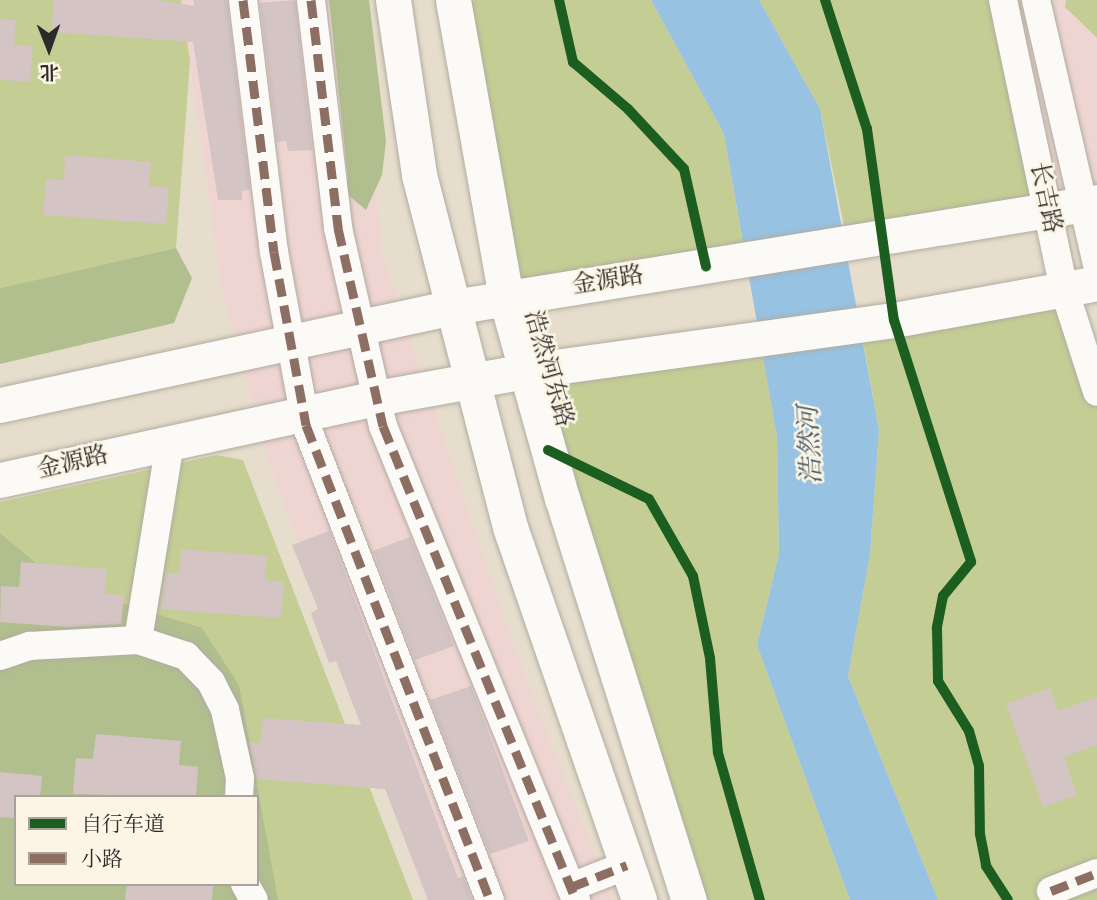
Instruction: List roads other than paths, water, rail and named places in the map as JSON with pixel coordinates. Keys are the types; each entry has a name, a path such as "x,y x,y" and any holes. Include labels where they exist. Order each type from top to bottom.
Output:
{"main road":[{"path":"393,0 419,176 510,527 639,900"},
{"name":"浩然河东路","path":"453,0 506,298 526,372 689,900"},
{"name":"金源路","path":"0,405 290,340 453,307 1090,203"},
{"name":"金源路","path":"0,480 376,398 526,372 894,320 1080,286"}],"street":[{"path":"243,0 274,252 304,413 490,900"},
{"path":"311,0 338,228 383,426 574,894 627,864"},
{"name":"长吉路","path":"1003,0 1047,211 1080,286 1097,392"},
{"name":"长吉路","path":"1036,0 1090,203 1097,264"},
{"path":"138,640 170,442"},
{"path":"0,656 29,646 138,640 186,656 211,681 225,710 240,778 239,795"},
{"path":"1051,891 1097,873"}],"water":[{"name":"浩然河","path":"651,0 759,0 820,109 879,430 870,554 848,676 938,900 850,900 757,645 779,554 777,437 724,134"}]}
